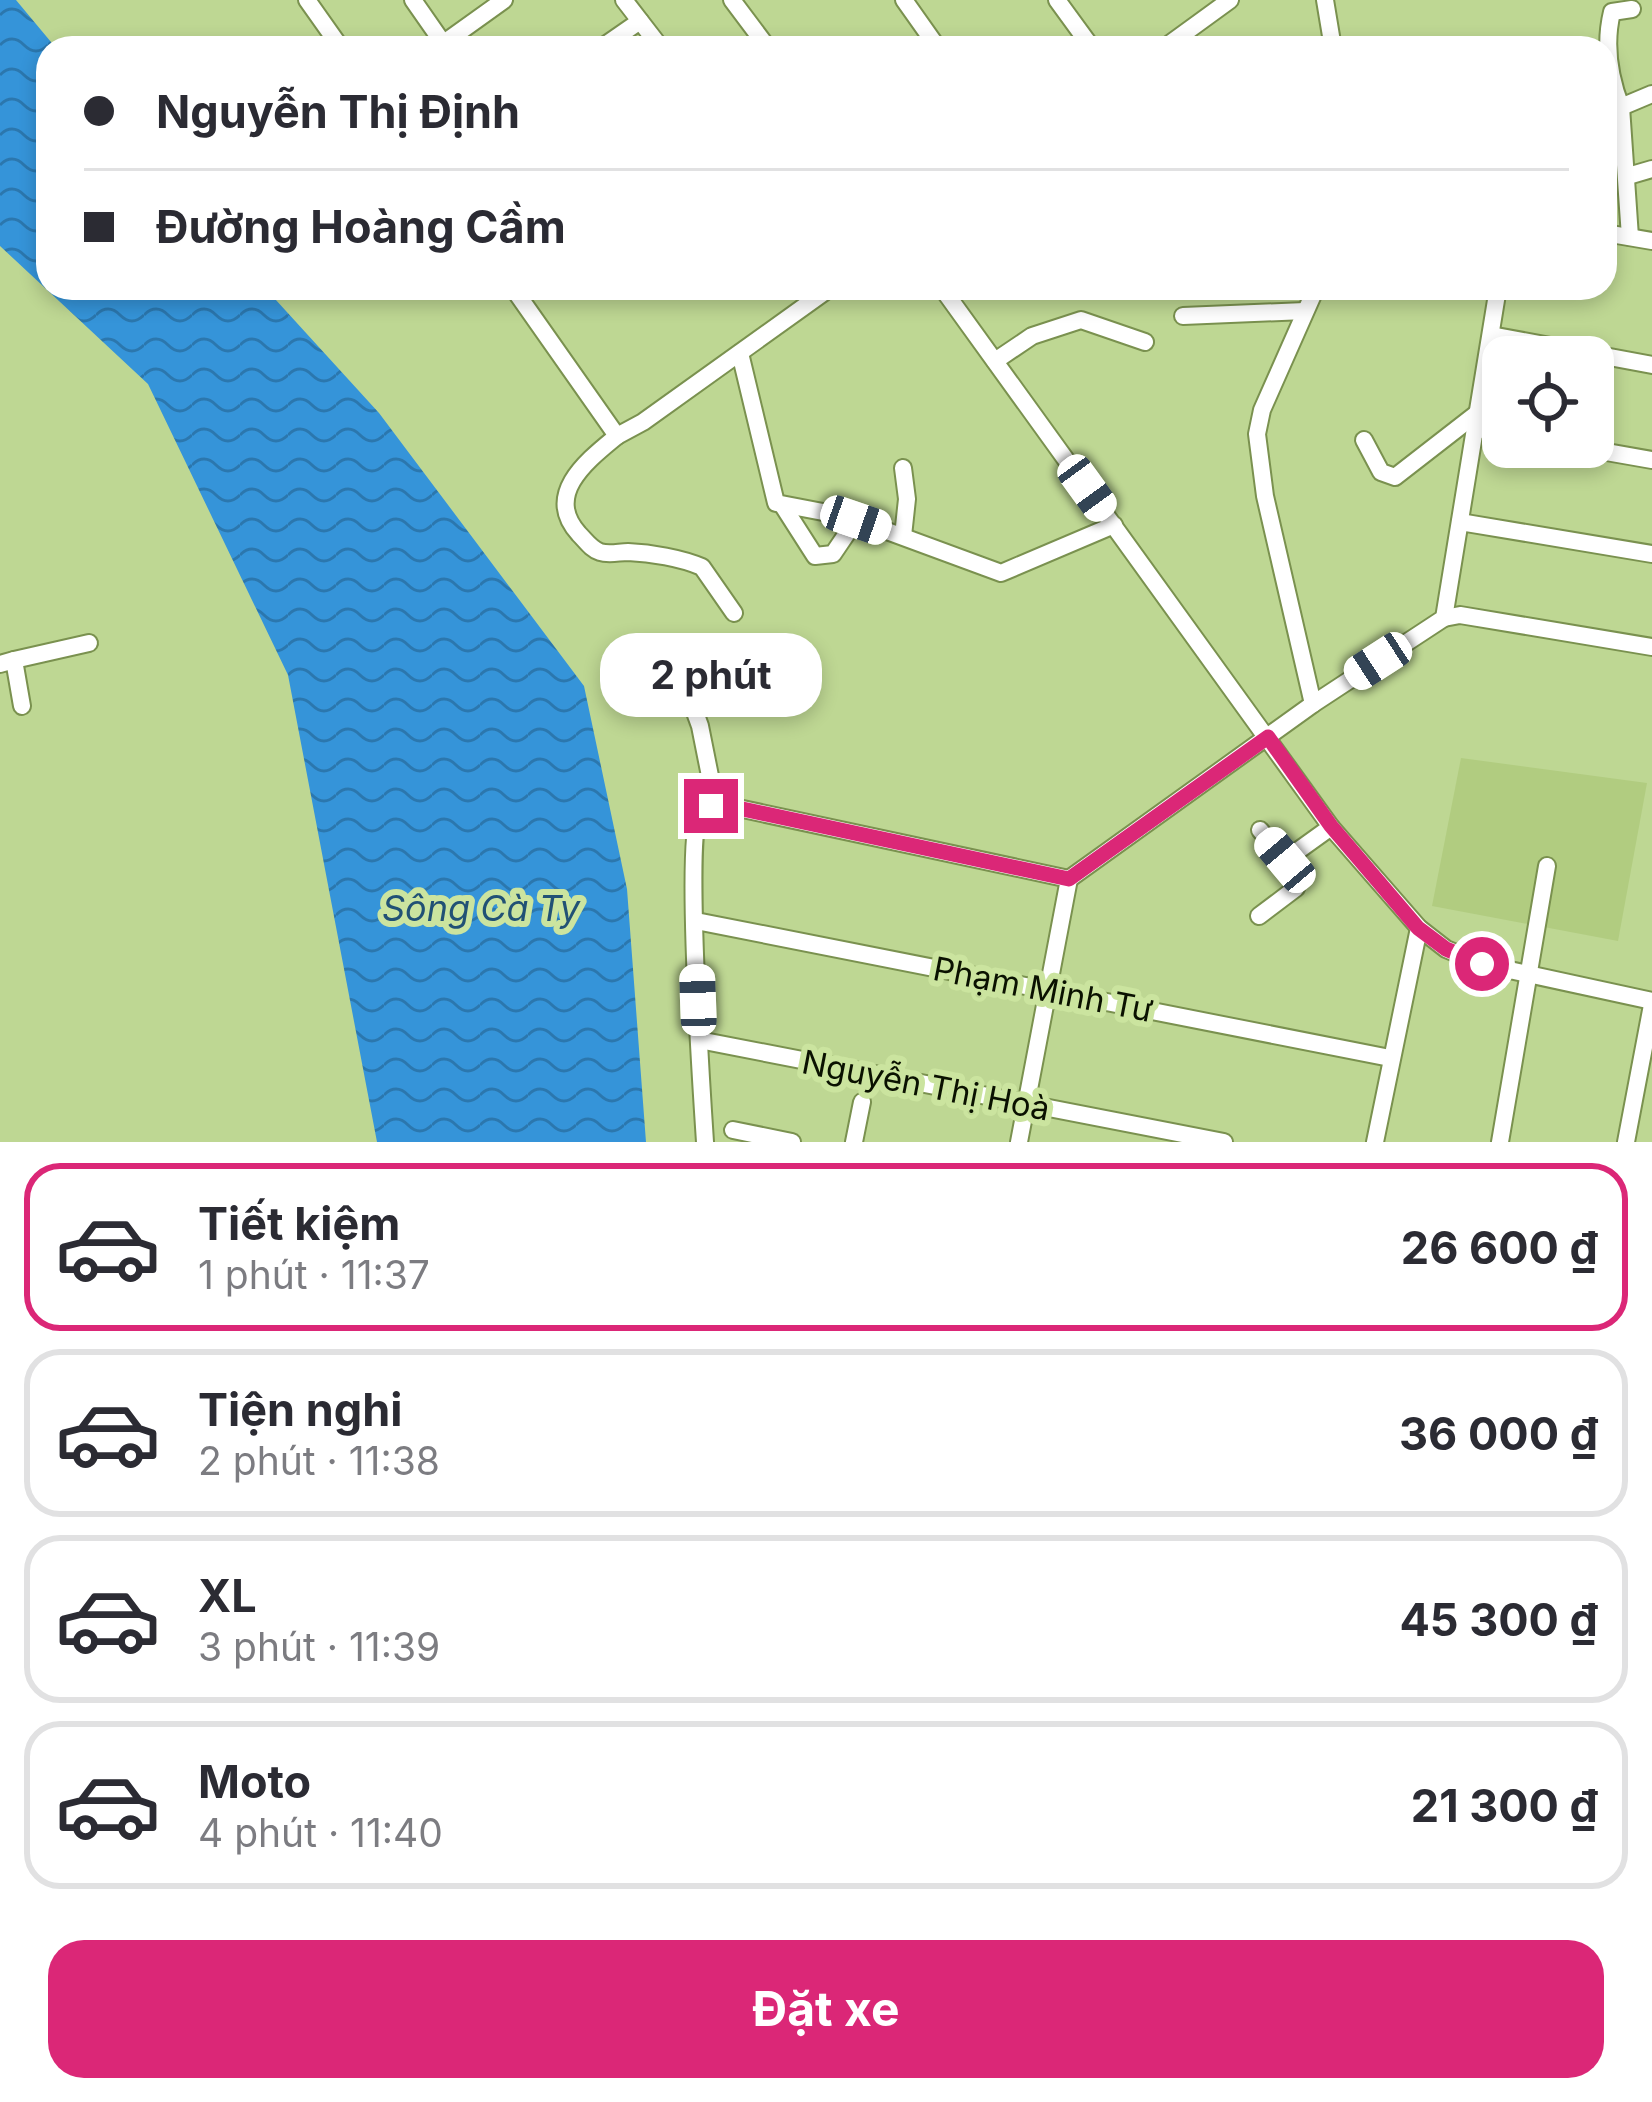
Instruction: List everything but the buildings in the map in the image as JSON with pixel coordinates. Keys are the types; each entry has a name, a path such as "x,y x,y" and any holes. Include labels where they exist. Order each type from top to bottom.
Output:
{"street":[{"path":"307,0 332,36"},
{"path":"413,0 434,36"},
{"path":"454,36 505,0"},
{"path":"624,0 652,36"},
{"path":"732,0 759,36"},
{"path":"904,0 930,36"},
{"path":"1057,0 1083,36"},
{"path":"1325,0 1331,36"},
{"path":"1179,36 1220,3"},
{"path":"1608,36 1612,12 1632,9"},
{"path":"618,36 640,21"},
{"path":"1617,108 1652,94"},
{"path":"1617,128 1628,176 1630,237"},
{"path":"1628,176 1652,169"},
{"path":"1617,234 1652,241"},
{"path":"521,300 617,436"},
{"path":"734,613 702,567 631,552 594,550 566,511 571,480 617,436 813,300"},
{"path":"951,300 1331,826 1418,928 1446,949 1531,977 1652,1003 1626,1142"},
{"path":"1310,300 1262,410 1257,450 1312,704"},
{"path":"1444,618 1495,300"},
{"path":"1184,316 1305,310"},
{"path":"995,362 1032,336 1082,320 1145,342"},
{"path":"1491,335 1652,364"},
{"path":"740,353 772,494 815,556 833,554 856,520"},
{"path":"1364,440 1382,472 1395,477 1479,420"},
{"path":"1614,453 1652,460"},
{"path":"902,468 907,512 902,536"},
{"path":"783,506 824,510 1001,573 1114,525"},
{"path":"1460,522 1652,554"},
{"path":"1019,1142 1069,879 1312,704 1444,618 1460,615 1652,647"},
{"path":"22,706 7,662 89,643"},
{"path":"645,653 675,657 700,726 716,806"},
{"path":"705,1142 696,921 699,816 716,806 1069,879"},
{"path":"1285,860 1331,826"},
{"path":"1259,916 1296,888 1299,877 1260,830"},
{"path":"1500,1142 1547,866"},
{"name":"Phạm Minh Tư","path":"696,921 1390,1058"},
{"path":"1376,1142 1418,928"},
{"name":"Nguyễn Thị Hoà","path":"700,1040 1224,1142"},
{"path":"854,1142 862,1102"},
{"path":"733,1130 792,1142"}],"shaded area":[{"path":"1461,758 1647,783 1618,941 1432,906"}],"water":[{"name":"Sông Cà Ty","path":"0,0 16,0 46,36 36,36 36,280 0,246"},
{"name":"Sông Cà Ty","path":"58,300 276,300 379,413 584,686 627,889 646,1142 377,1142 288,675 148,384"}],"route":[{"path":"711,806 1069,879 1268,737 1331,826 1418,928 1446,949 1482,964"}]}
